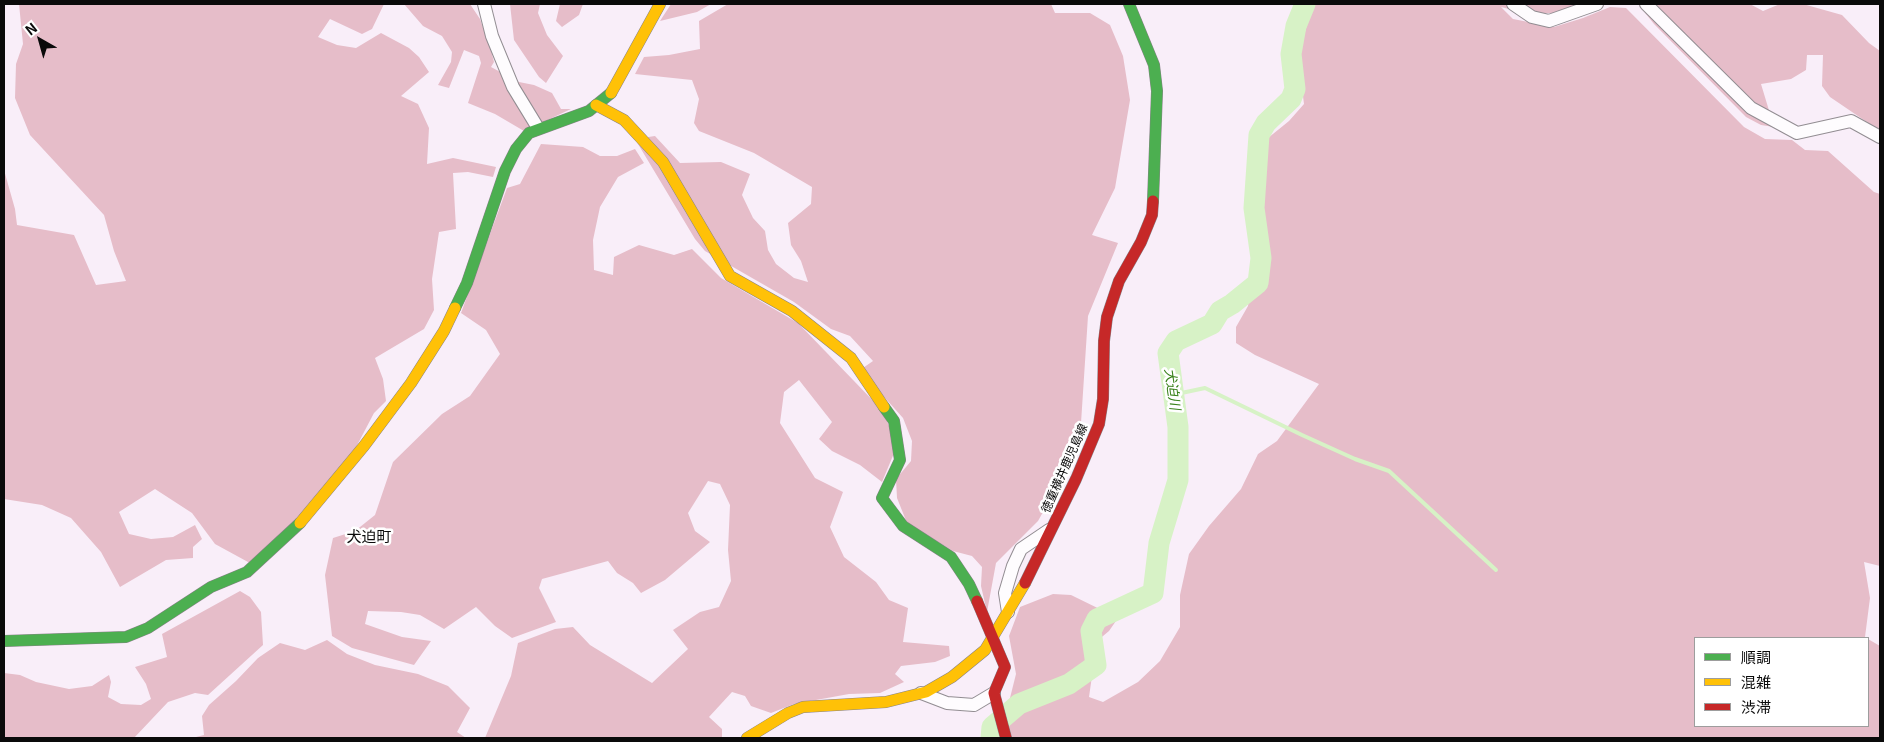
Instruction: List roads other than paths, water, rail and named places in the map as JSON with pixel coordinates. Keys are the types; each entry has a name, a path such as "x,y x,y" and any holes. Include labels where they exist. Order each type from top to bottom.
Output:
{"street":[{"path":"484,4 492,36 513,87 538,128"},
{"path":"4,641 126,636 148,628 211,587 247,572 293,531 364,446 411,383 444,330 467,283 506,171 516,149 529,133 589,110 611,94 620,82 660,4"},
{"name":"徳重横井鹿児島線","path":"747,738 780,717 803,707 886,702 921,693 952,677 984,650 994,637 1053,528 1099,424 1103,399 1104,341 1112,300 1119,280 1141,242 1152,215 1157,91 1154,65 1129,4"},
{"path":"1513,4 1532,17 1549,21 1597,4"},
{"path":"1646,4 1751,108 1798,134 1851,120 1880,137"},
{"path":"596,105 624,120 663,162 730,276 792,311 851,358 894,421 900,460 882,498 903,526 951,557 969,584 994,637 1005,667 994,693 1006,738"},
{"path":"1008,614 1006,592 1013,566 1021,549 1053,528"},
{"path":"921,693 947,703 974,704 994,693"}],"waterway":[{"name":"犬迫川","path":"991,738 992,727 1019,704 1069,684 1096,665 1091,631 1097,619 1153,593 1159,543 1178,480 1178,427 1168,353 1176,341 1212,324 1220,311 1258,283 1261,258 1254,208 1259,135 1266,123 1291,99 1295,89 1291,54 1296,26 1305,4"},
{"path":"1172,395 1205,388 1355,459 1389,471 1496,570"}],"district":[{"name":"犬迫町","path":"369,536"}]}
